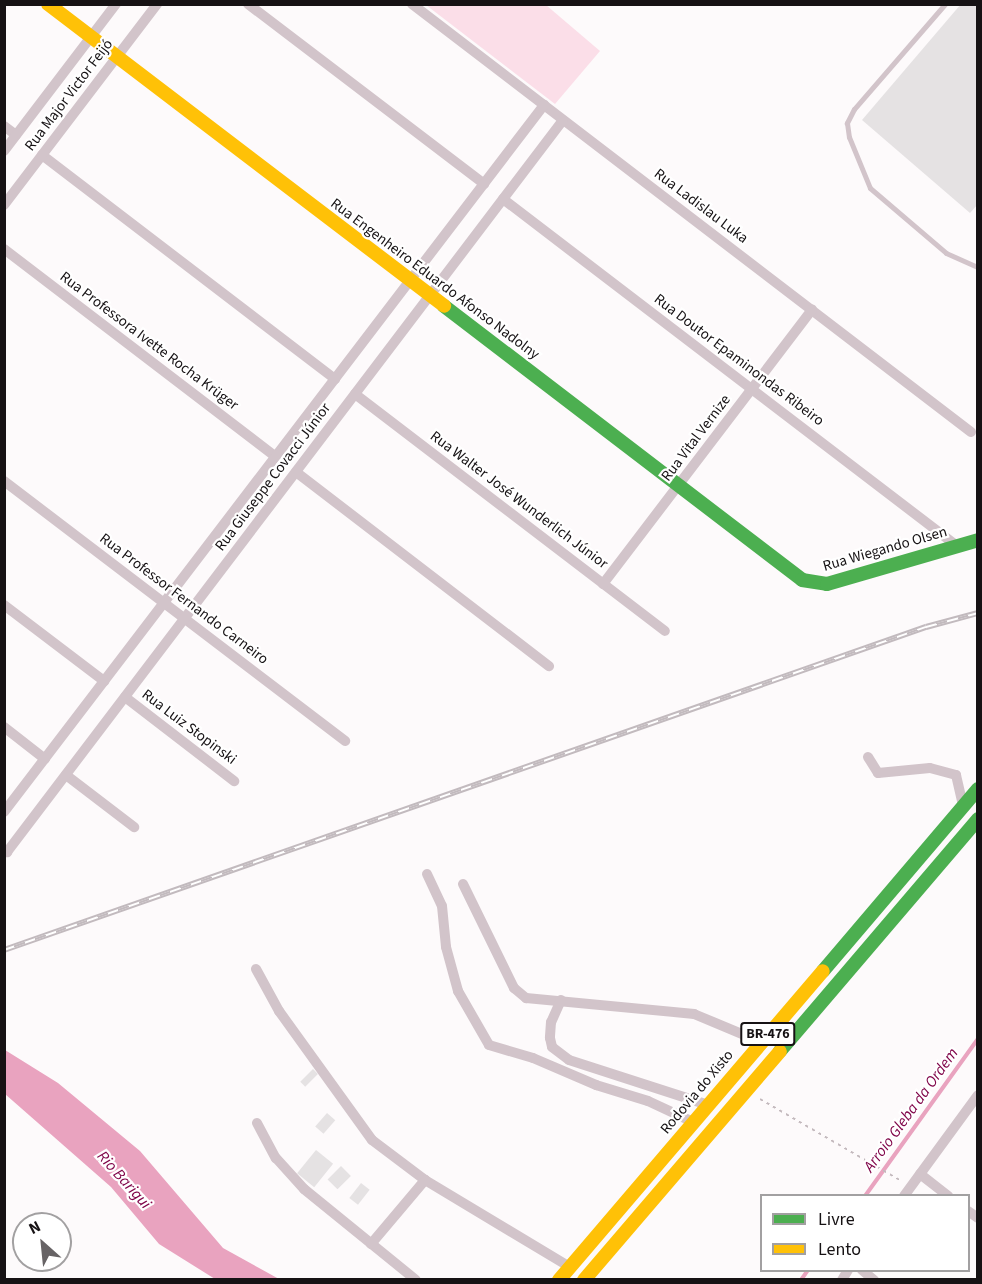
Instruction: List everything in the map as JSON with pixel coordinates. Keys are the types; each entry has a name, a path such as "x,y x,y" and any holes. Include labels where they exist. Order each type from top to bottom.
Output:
{"main road":[{"name":"Rua Engenheiro Eduardo Afonso Nadolny","path":"48,4 802,580"},
{"name":"Rua Wiegando Olsen","path":"802,580 827,584 978,540"},
{"name":"Rodovia do Xisto","path":"559,1280 978,789"},
{"name":"BR-476","path":"584,1280 978,819"},
{"path":"954,847 978,830"}],"street":[{"name":"Rua Major Victor Feijó","path":"4,151 116,4"},
{"name":"Rua Major Victor Feijó","path":"4,205 156,4"},
{"path":"248,4 484,184"},
{"name":"Rua Ladislau Luka","path":"412,4 971,432"},
{"name":"Rua Giuseppe Covacci Júnior","path":"4,812 544,105"},
{"name":"Rua Giuseppe Covacci Júnior","path":"6,851 563,120"},
{"path":"4,126 16,135"},
{"path":"42,155 335,379"},
{"name":"Rua Doutor Epaminondas Ribeiro","path":"503,199 957,546"},
{"name":"Rua Professora Ivette Rocha Krüger","path":"4,249 276,457"},
{"name":"Rua Vital Vernize","path":"603,584 812,310"},
{"name":"Rua Walter José Wunderlich Júnior","path":"355,394 665,631"},
{"path":"296,472 549,666"},
{"name":"Rua Professor Fernando Carneiro","path":"4,481 345,741"},
{"path":"4,605 104,681"},
{"name":"Rua Luiz Stopinski","path":"125,697 234,781"},
{"path":"4,728 45,759"},
{"path":"868,757 878,773 930,768 956,775 963,806"},
{"path":"66,775 134,827"},
{"path":"427,874 442,906 446,947 458,991 489,1045 533,1058 596,1085 648,1101 693,1122"},
{"path":"463,884 514,988 526,998 694,1014 761,1042"},
{"path":"256,969 279,1011 372,1140 425,1180 570,1266"},
{"path":"561,1000 551,1022 550,1038 552,1047 569,1060 708,1105"},
{"path":"905,1194 978,1095"},
{"path":"257,1123 276,1158 304,1189 416,1280"},
{"path":"920,1174 945,1194"},
{"path":"371,1244 425,1180"}],"lane":[{"path":"945,4 854,110 848,123 849,137 870,188 946,252 978,267"}],"path":[{"path":"746,1091 903,1182"}],"shaded area":[{"path":"426,5 546,5 600,51 555,104"}],"water":[{"name":"Rio Barigui","path":"5,1050 58,1083 140,1151 223,1248 279,1279 215,1279 159,1244 111,1187 5,1094"}],"building":[{"path":"961,4 978,4 978,204 970,213 862,120"},
{"path":"313,1069 318,1074 305,1087 300,1082"},
{"path":"327,1113 335,1120 323,1134 315,1127"},
{"path":"316,1150 333,1164 314,1187 297,1173"},
{"path":"341,1166 351,1176 337,1189 328,1179"},
{"path":"361,1183 370,1190 358,1205 349,1198"}],"waterway":[{"name":"Arroio Gleba da Ordem","path":"866,1194 978,1039"},
{"name":"Arroio Gleba da Ordem","path":"801,1280 807,1272"}],"railway":[{"path":"4,950 926,627 978,613"}],"traffic: fast":[{"path":"444,306 802,580 827,584 978,540"},
{"path":"823,971 978,789"},
{"path":"780,1051 978,819"}],"traffic: slow":[{"path":"48,4 444,306"},
{"path":"559,1280 823,971"},
{"path":"584,1280 780,1051"}]}
